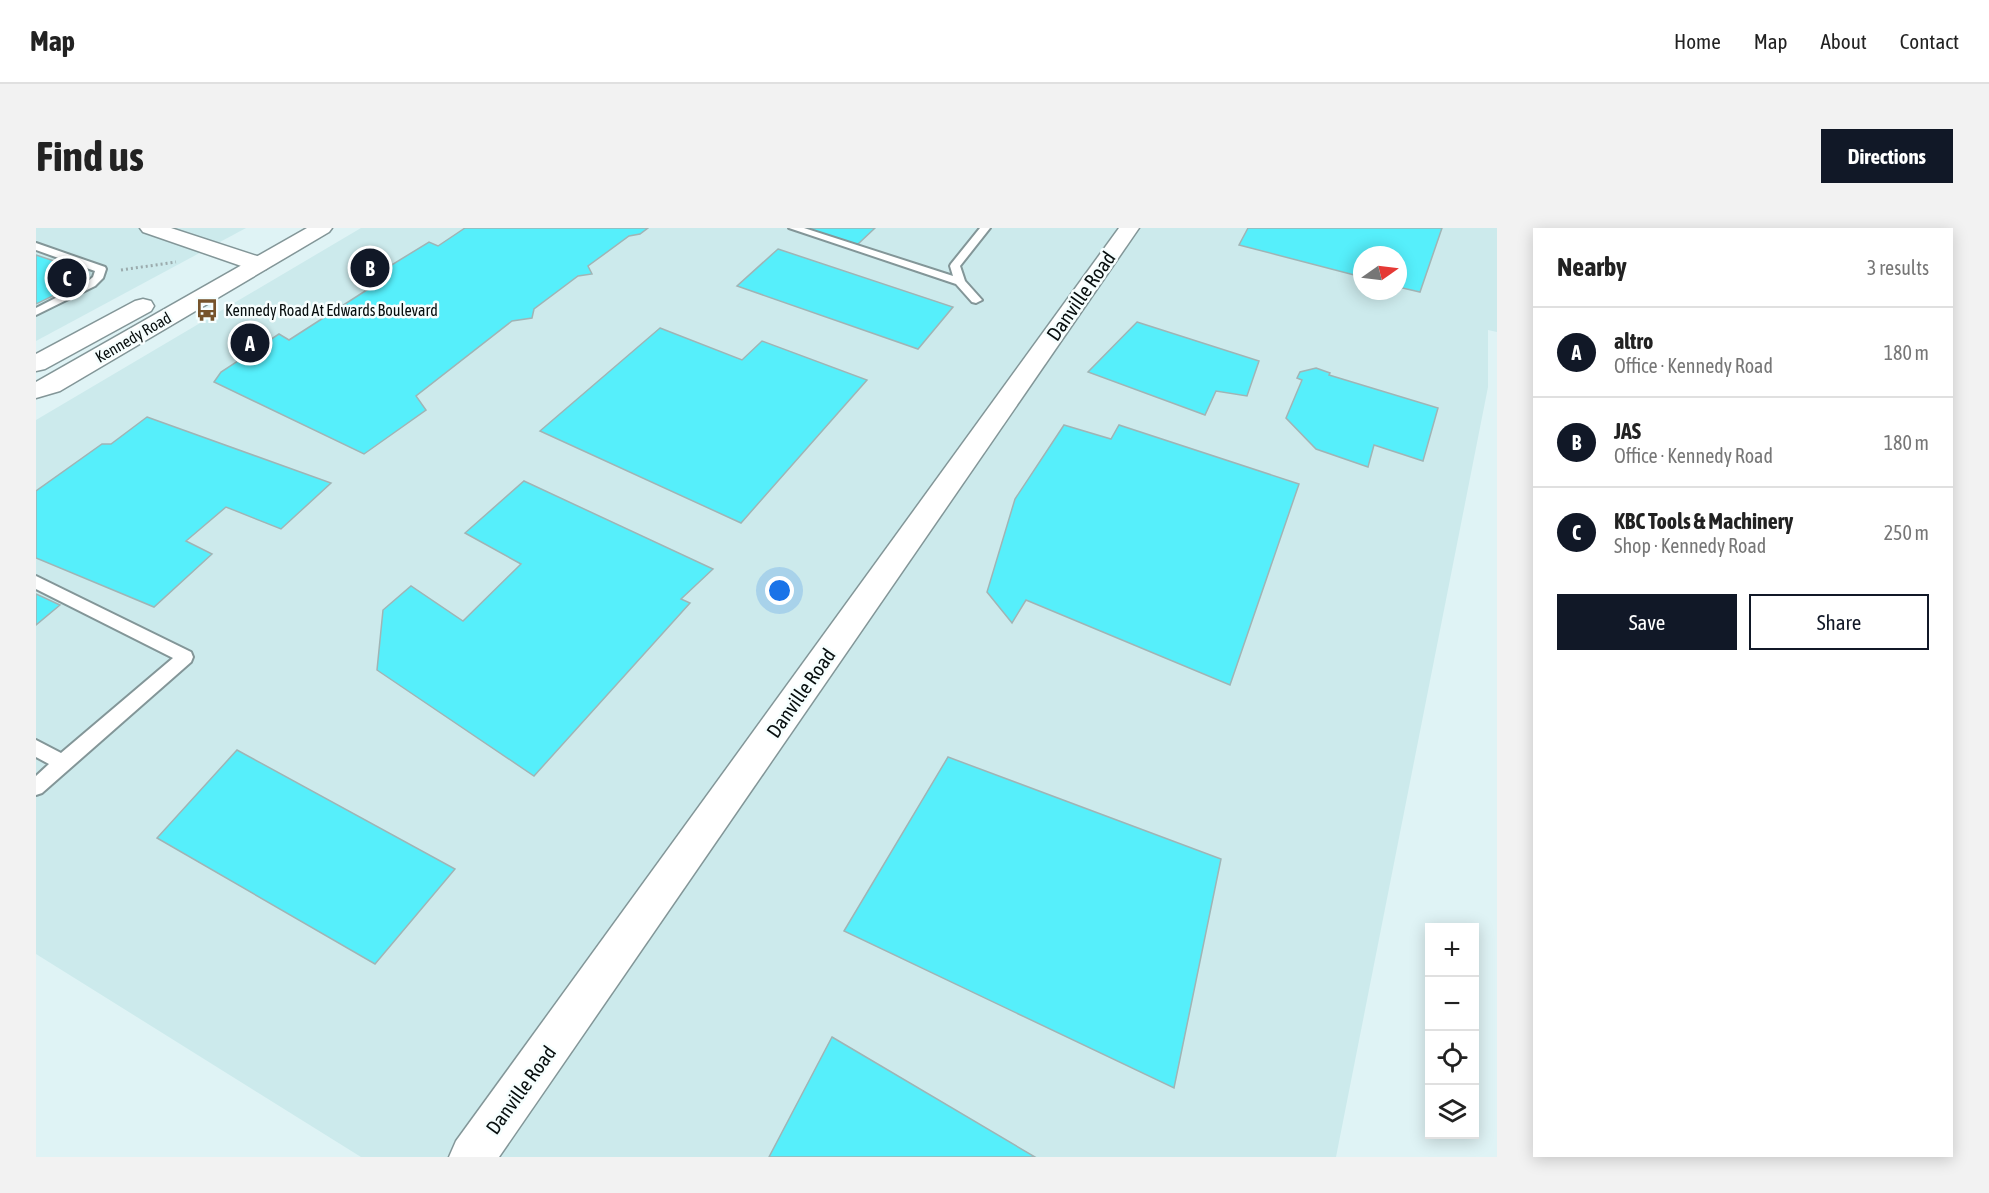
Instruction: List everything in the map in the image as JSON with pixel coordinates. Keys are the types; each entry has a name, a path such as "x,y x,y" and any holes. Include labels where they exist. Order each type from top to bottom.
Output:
{"street":[{"path":"150,228 258,264"},
{"path":"192,278 284,228"},
{"name":"Kennedy Road","path":"36,390 51,385 322,228"},
{"name":"Danville Road","path":"472,1157 1129,228"},
{"name":"Kennedy Road","path":"36,364 161,296"}],"lane":[{"path":"794,228 960,282"},
{"path":"976,300 960,282 955,266 985,228"},
{"path":"36,246 101,269 98,278 91,284 36,312"},
{"path":"36,582 185,657 36,787"},
{"path":"36,748 62,763"}],"path":[{"path":"99,273 176,262"}],"shaded area":[{"path":"36,228 246,228 36,341"},
{"path":"361,228 1497,228 1497,332 1488,330 1488,387 1336,1157 361,1157 36,954 36,420"}],"building":[{"path":"465,228 648,228 640,234 629,236 588,266 592,274 578,276 534,309 532,318 512,321 416,396 426,410 364,454 214,382 221,372 279,334 289,340 373,286 364,282 429,242 438,246"},
{"path":"805,228 875,228 857,245"},
{"path":"1248,228 1442,228 1420,292 1407,289 1407,246 1353,246 1353,275 1239,245"},
{"path":"778,249 953,307 918,349 737,286"},
{"path":"36,255 75,268 69,288 36,304"},
{"path":"1137,322 1259,361 1247,396 1216,391 1205,415 1088,372"},
{"path":"660,328 742,360 762,341 867,380 741,523 540,431"},
{"path":"1316,368 1330,373 1329,375 1438,408 1423,461 1374,445 1368,467 1316,449 1286,418 1302,380 1297,378 1300,372"},
{"path":"147,417 331,483 281,529 226,507 186,541 212,554 154,607 36,558 36,491 102,444 111,444"},
{"path":"1064,425 1111,439 1119,425 1299,484 1230,685 1026,600 1012,623 987,592 1015,499"},
{"path":"524,481 713,569 681,599 690,603 534,776 377,670 383,610 411,586 463,621 521,564 465,533"},
{"path":"36,594 60,605 36,625"},
{"path":"237,750 455,869 375,964 157,838"},
{"path":"948,757 1221,859 1174,1088 844,931"},
{"path":"832,1037 1035,1157 769,1157"}],"place":[{"name":"JAS","path":"370,268"},
{"name":"KBC Tools & Machinery","path":"67,278"},
{"name":"Kennedy Road At Edwards Boulevard","path":"207,310"},
{"name":"altro","path":"250,343"}]}
